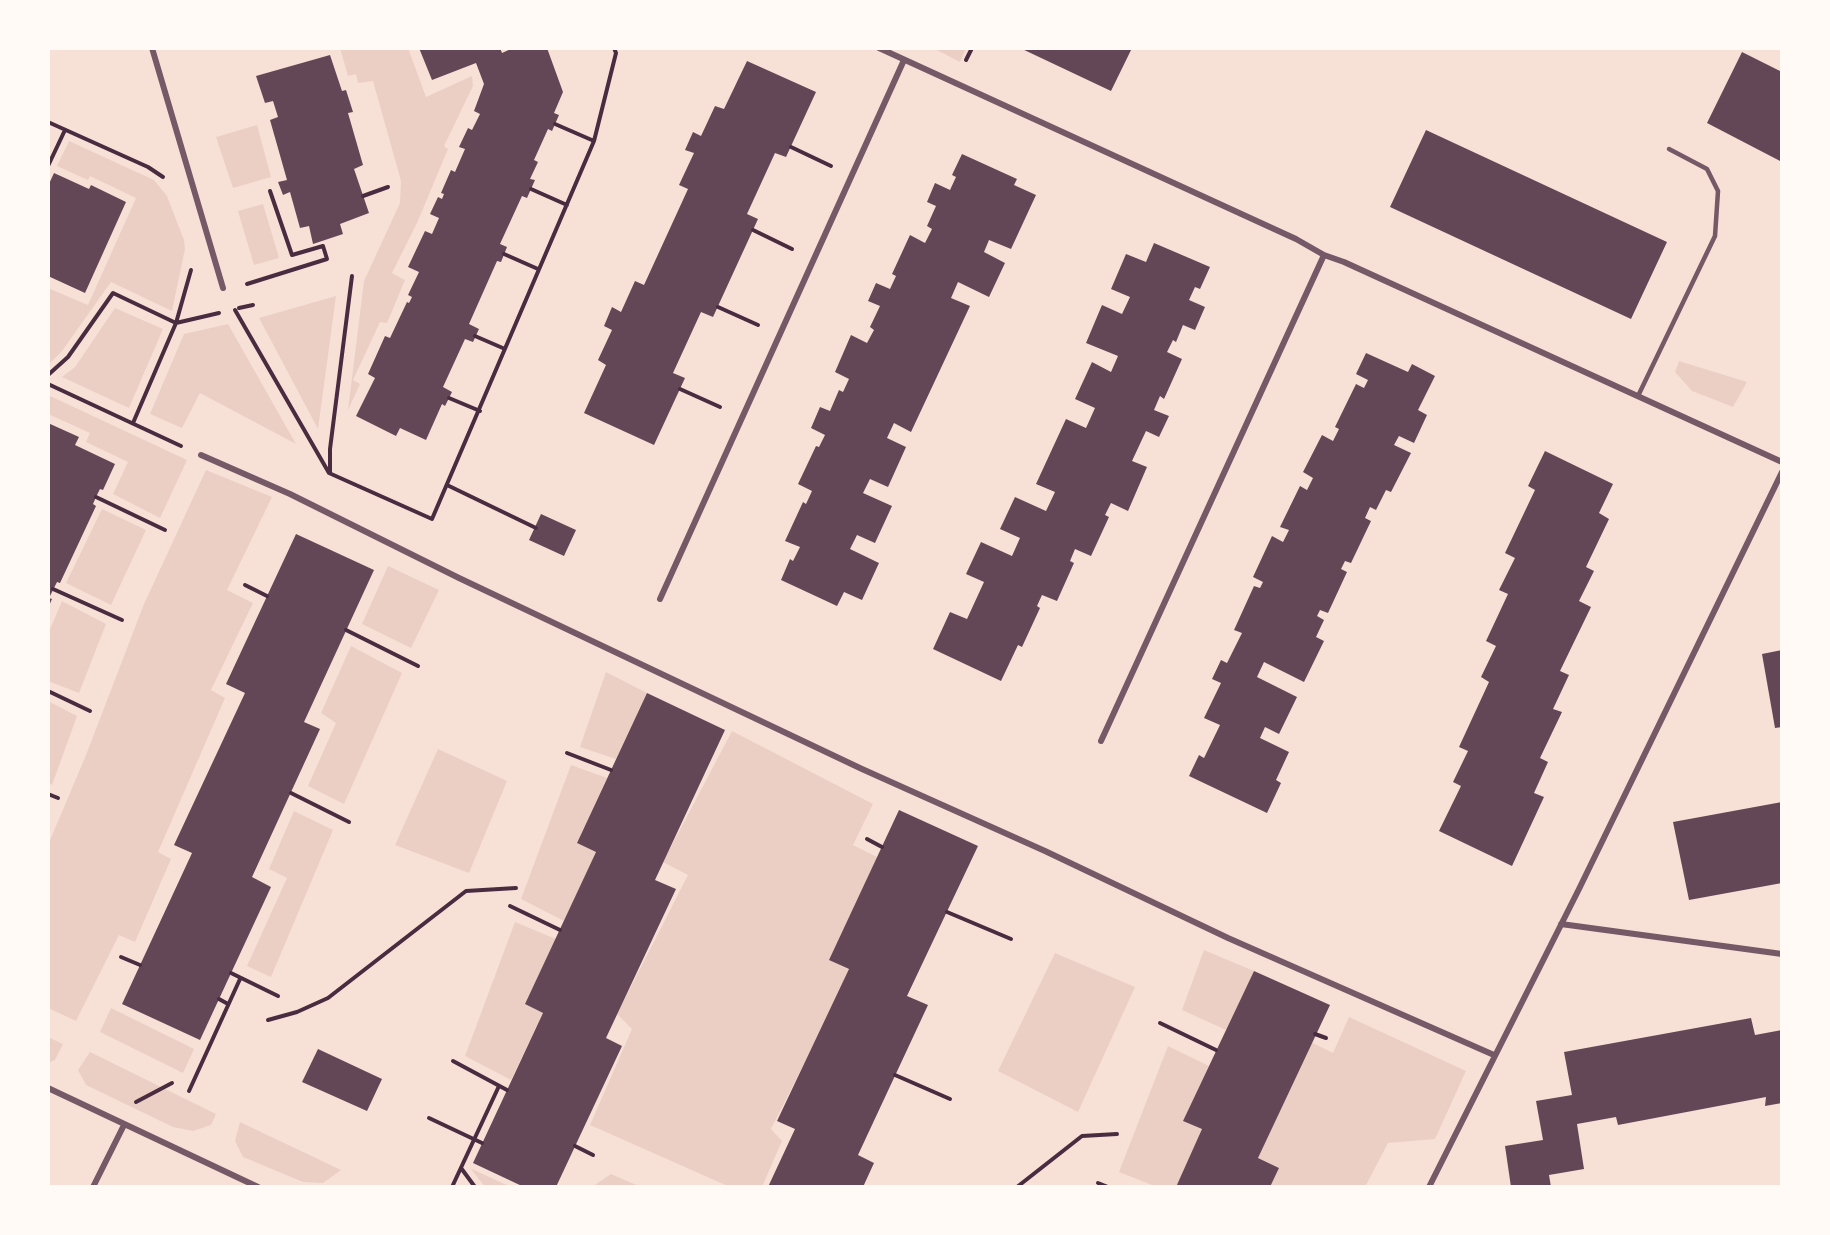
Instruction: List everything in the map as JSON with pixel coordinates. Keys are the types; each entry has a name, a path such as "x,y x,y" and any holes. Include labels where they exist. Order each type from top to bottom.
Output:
{"street":[{"path":"152,48 223,288"},
{"path":"879,48 1296,239 1324,255 1344,262 1782,462"},
{"path":"660,599 904,60"},
{"path":"1101,741 1324,255"},
{"path":"201,455 290,495 774,728 1034,846 1218,934 1494,1055"},
{"path":"1429,1187 1562,924 1782,472"},
{"path":"1562,924 1782,954"},
{"path":"48,1088 258,1187"},
{"path":"93,1187 124,1125"}],"lane":[{"path":"1638,396 1714,236 1718,191 1707,169 1669,149"}],"path":[{"path":"235,309 330,473 432,519 594,141 615,50 620,48"},
{"path":"48,122 148,167"},
{"path":"555,124 594,141"},
{"path":"48,166 65,130"},
{"path":"791,147 812,157"},
{"path":"363,196 388,187"},
{"path":"531,189 567,205"},
{"path":"247,284 327,259 323,246 292,255 270,191"},
{"path":"753,230 772,239"},
{"path":"504,254 538,269"},
{"path":"330,473 330,449 352,276"},
{"path":"48,375 68,357 113,293 176,323 253,304"},
{"path":"718,307 739,316"},
{"path":"133,423 176,323"},
{"path":"476,336 505,349"},
{"path":"48,384 201,455"},
{"path":"680,389 699,397"},
{"path":"449,398 480,411"},
{"path":"447,485 536,528"},
{"path":"96,497 165,530"},
{"path":"245,585 267,596"},
{"path":"53,589 122,620"},
{"path":"346,630 418,666"},
{"path":"48,691 90,711"},
{"path":"567,753 611,770"},
{"path":"291,793 349,822"},
{"path":"48,794 58,798"},
{"path":"867,839 882,847"},
{"path":"268,1020 297,1012 328,998 466,891 516,888"},
{"path":"510,906 560,930"},
{"path":"947,912 1011,939"},
{"path":"121,957 140,965"},
{"path":"231,973 278,996"},
{"path":"189,1091 240,979"},
{"path":"219,999 228,1004"},
{"path":"1160,1023 1216,1050"},
{"path":"1315,1034 1326,1038"},
{"path":"453,1061 507,1090"},
{"path":"895,1075 950,1099"},
{"path":"452,1187 499,1086"},
{"path":"429,1118 482,1143"},
{"path":"1017,1187 1082,1136 1117,1134"},
{"path":"575,1146 593,1155"},
{"path":"461,1168 475,1187"},
{"path":"1098,1183 1108,1187"}],"shaded area":[{"path":"340,48 408,48 426,97 472,76 473,86 444,146 448,149 417,223 392,273 405,280 387,323 380,322 353,380 360,384 348,410 364,281 400,203 401,181 373,81 358,83 356,74 348,76"},
{"path":"933,48 966,48 960,62"},
{"path":"257,125 271,177 233,188 216,137"},
{"path":"69,141 154,180 167,196 184,240 185,249 172,311 111,282 62,351 48,365 48,288 88,305 136,198 90,176 88,180 57,166"},
{"path":"263,204 279,258 254,265 238,211"},
{"path":"336,296 318,429 259,318"},
{"path":"115,308 163,329 129,408 62,377 75,367"},
{"path":"228,324 296,444 200,393 182,428 150,414 184,334"},
{"path":"1679,361 1747,382 1733,407 1692,391 1675,372"},
{"path":"48,395 187,460 160,518 113,494 128,462 86,442 90,433 48,414"},
{"path":"206,470 272,497 227,590 253,603 211,690 225,698 158,852 171,859 135,942 119,935 76,1021 48,1008 48,845 86,755 144,604"},
{"path":"102,509 146,530 111,605 66,583"},
{"path":"388,566 439,590 411,648 362,624"},
{"path":"62,601 106,624 79,693 48,681 48,634"},
{"path":"351,646 402,673 344,804 308,786 336,723 321,713"},
{"path":"606,672 647,693 616,759 580,747"},
{"path":"48,701 77,716 52,785 48,783"},
{"path":"732,731 873,804 853,845 877,857 832,961 851,971 771,1129 782,1141 762,1187 730,1187 590,1125 632,1029 617,1014 688,875 663,862"},
{"path":"438,749 507,781 469,873 395,845"},
{"path":"571,765 607,778 577,843 596,852 564,921 521,899"},
{"path":"294,811 333,830 271,977 247,966 287,878 269,869"},
{"path":"515,922 556,939 525,1004 543,1013 511,1080 465,1056"},
{"path":"1204,950 1254,971 1226,1030 1182,1010"},
{"path":"1055,953 1135,987 1078,1112 998,1071"},
{"path":"111,1008 194,1049 183,1073 100,1032"},
{"path":"1349,1017 1466,1071 1435,1139 1388,1143 1365,1187 1270,1187 1279,1168 1258,1158 1311,1042 1333,1053"},
{"path":"48,1037 63,1044 55,1060 48,1063"},
{"path":"1168,1046 1209,1066 1184,1120 1202,1129 1176,1187 1157,1187 1119,1172"},
{"path":"90,1052 216,1114 211,1125 193,1131 173,1127 86,1085 78,1070"},
{"path":"240,1122 341,1170 323,1183 303,1182 243,1157 235,1141"},
{"path":"472,1169 511,1187 485,1187"},
{"path":"611,1174 641,1187 592,1187"}],"building":[{"path":"419,48 500,48 502,53 513,48 547,48 563,92 554,113 559,115 552,131 548,129 534,160 538,162 530,179 535,180 527,198 522,196 500,244 507,247 501,262 497,261 469,324 479,329 473,342 465,339 443,387 452,392 445,406 442,404 426,440 400,428 396,436 356,416 375,378 368,374 385,336 390,338 407,302 409,303 412,297 408,295 419,272 408,267 425,231 432,234 439,218 430,214 438,197 442,199 444,194 441,193 451,170 455,172 465,149 459,147 468,128 472,130 480,114 474,111 484,84 476,63 432,80"},
{"path":"1020,48 1132,48 1111,91"},
{"path":"1742,52 1782,72 1782,162 1707,123"},
{"path":"330,55 342,91 346,90 353,112 348,113 363,165 354,169 369,213 340,224 343,234 313,244 309,226 300,228 290,192 283,195 278,182 287,180 270,120 278,117 273,101 265,103 256,76"},
{"path":"747,61 816,92 786,157 775,153 747,214 758,219 713,317 701,312 673,373 685,378 654,445 584,413 606,365 598,360 612,330 604,326 612,307 621,312 635,281 644,285 688,189 679,185 694,153 685,150 693,132 701,136 715,106 724,109"},
{"path":"1426,130 1667,242 1631,319 1390,207"},
{"path":"962,154 1017,179 1014,185 1036,195 1011,249 989,240 984,252 1005,263 989,297 958,282 951,298 970,306 911,432 894,423 887,438 906,447 888,487 870,479 863,493 892,506 875,543 857,535 850,549 879,563 862,600 844,592 837,606 781,580 790,559 793,561 800,547 785,541 803,502 806,504 812,491 798,484 816,446 819,447 825,435 811,428 820,407 830,411 839,390 843,392 849,379 835,372 851,335 867,343 874,330 870,327 880,306 868,301 876,283 890,289 896,276 892,274 910,235 925,243 932,229 927,226 936,206 927,202 935,183 950,190 956,177 952,175"},
{"path":"54,173 89,189 91,185 126,202 85,293 48,276 48,186"},
{"path":"1154,243 1210,267 1200,289 1195,287 1189,300 1205,307 1195,330 1183,325 1176,342 1173,340 1167,352 1182,359 1164,399 1160,396 1154,410 1169,416 1159,437 1146,431 1132,461 1147,467 1128,511 1111,503 1105,515 1109,517 1091,556 1075,549 1070,561 1074,563 1057,601 1042,595 1037,606 1040,608 1022,647 1018,645 1001,681 933,649 950,612 967,619 984,582 966,574 981,542 1012,556 1020,538 1000,529 1015,497 1046,511 1055,492 1036,484 1066,419 1086,428 1095,408 1075,399 1092,362 1111,372 1118,356 1086,343 1102,305 1122,314 1130,297 1111,289 1126,254 1146,262"},
{"path":"1366,353 1408,372 1412,364 1435,376 1418,410 1427,415 1414,443 1399,436 1394,445 1411,453 1391,492 1386,490 1376,510 1370,507 1365,518 1371,521 1351,563 1345,561 1341,569 1347,572 1328,613 1320,610 1317,616 1324,620 1316,637 1324,641 1304,682 1264,662 1257,677 1297,697 1279,734 1265,727 1260,738 1289,752 1276,780 1281,783 1267,813 1189,776 1199,755 1204,758 1220,725 1204,718 1221,683 1212,679 1221,660 1227,663 1242,633 1234,630 1254,586 1260,588 1263,582 1253,577 1272,536 1283,542 1289,530 1280,527 1300,486 1307,490 1313,478 1303,472 1322,435 1333,441 1339,429 1335,427 1356,384 1364,388 1368,380 1356,374"},
{"path":"48,423 79,437 75,445 115,464 103,490 100,489 96,497 93,504 96,506 60,583 57,582 49,598 52,599 48,608"},
{"path":"1545,451 1613,484 1599,513 1609,519 1586,567 1594,571 1579,601 1591,607 1560,671 1569,675 1553,709 1562,712 1540,758 1548,762 1534,793 1544,797 1512,866 1439,831 1461,786 1453,782 1468,751 1459,747 1489,682 1481,677 1496,646 1486,641 1508,594 1499,590 1515,558 1505,553 1535,490 1528,486"},
{"path":"541,514 576,530 564,556 529,540"},
{"path":"296,534 374,570 304,722 320,729 252,877 271,887 200,1040 122,1004 192,853 174,845 245,693 226,684"},
{"path":"1782,650 1782,727 1775,728 1762,654"},
{"path":"647,693 725,730 655,880 676,889 606,1038 622,1046 556,1187 524,1187 473,1163 543,1013 525,1004 596,852 577,843"},
{"path":"1782,802 1782,883 1689,900 1673,822"},
{"path":"899,810 978,846 907,996 928,1005 858,1155 874,1163 863,1187 768,1187 795,1129 777,1121 849,969 829,960"},
{"path":"1254,971 1330,1005 1258,1158 1279,1168 1270,1187 1176,1187 1202,1129 1183,1121"},
{"path":"1751,1018 1755,1035 1782,1030 1782,1103 1765,1106 1766,1097 1618,1125 1616,1117 1577,1124 1584,1169 1549,1175 1551,1187 1511,1187 1505,1146 1543,1140 1536,1101 1572,1095 1564,1052"},
{"path":"318,1049 382,1079 367,1111 302,1082"}]}
